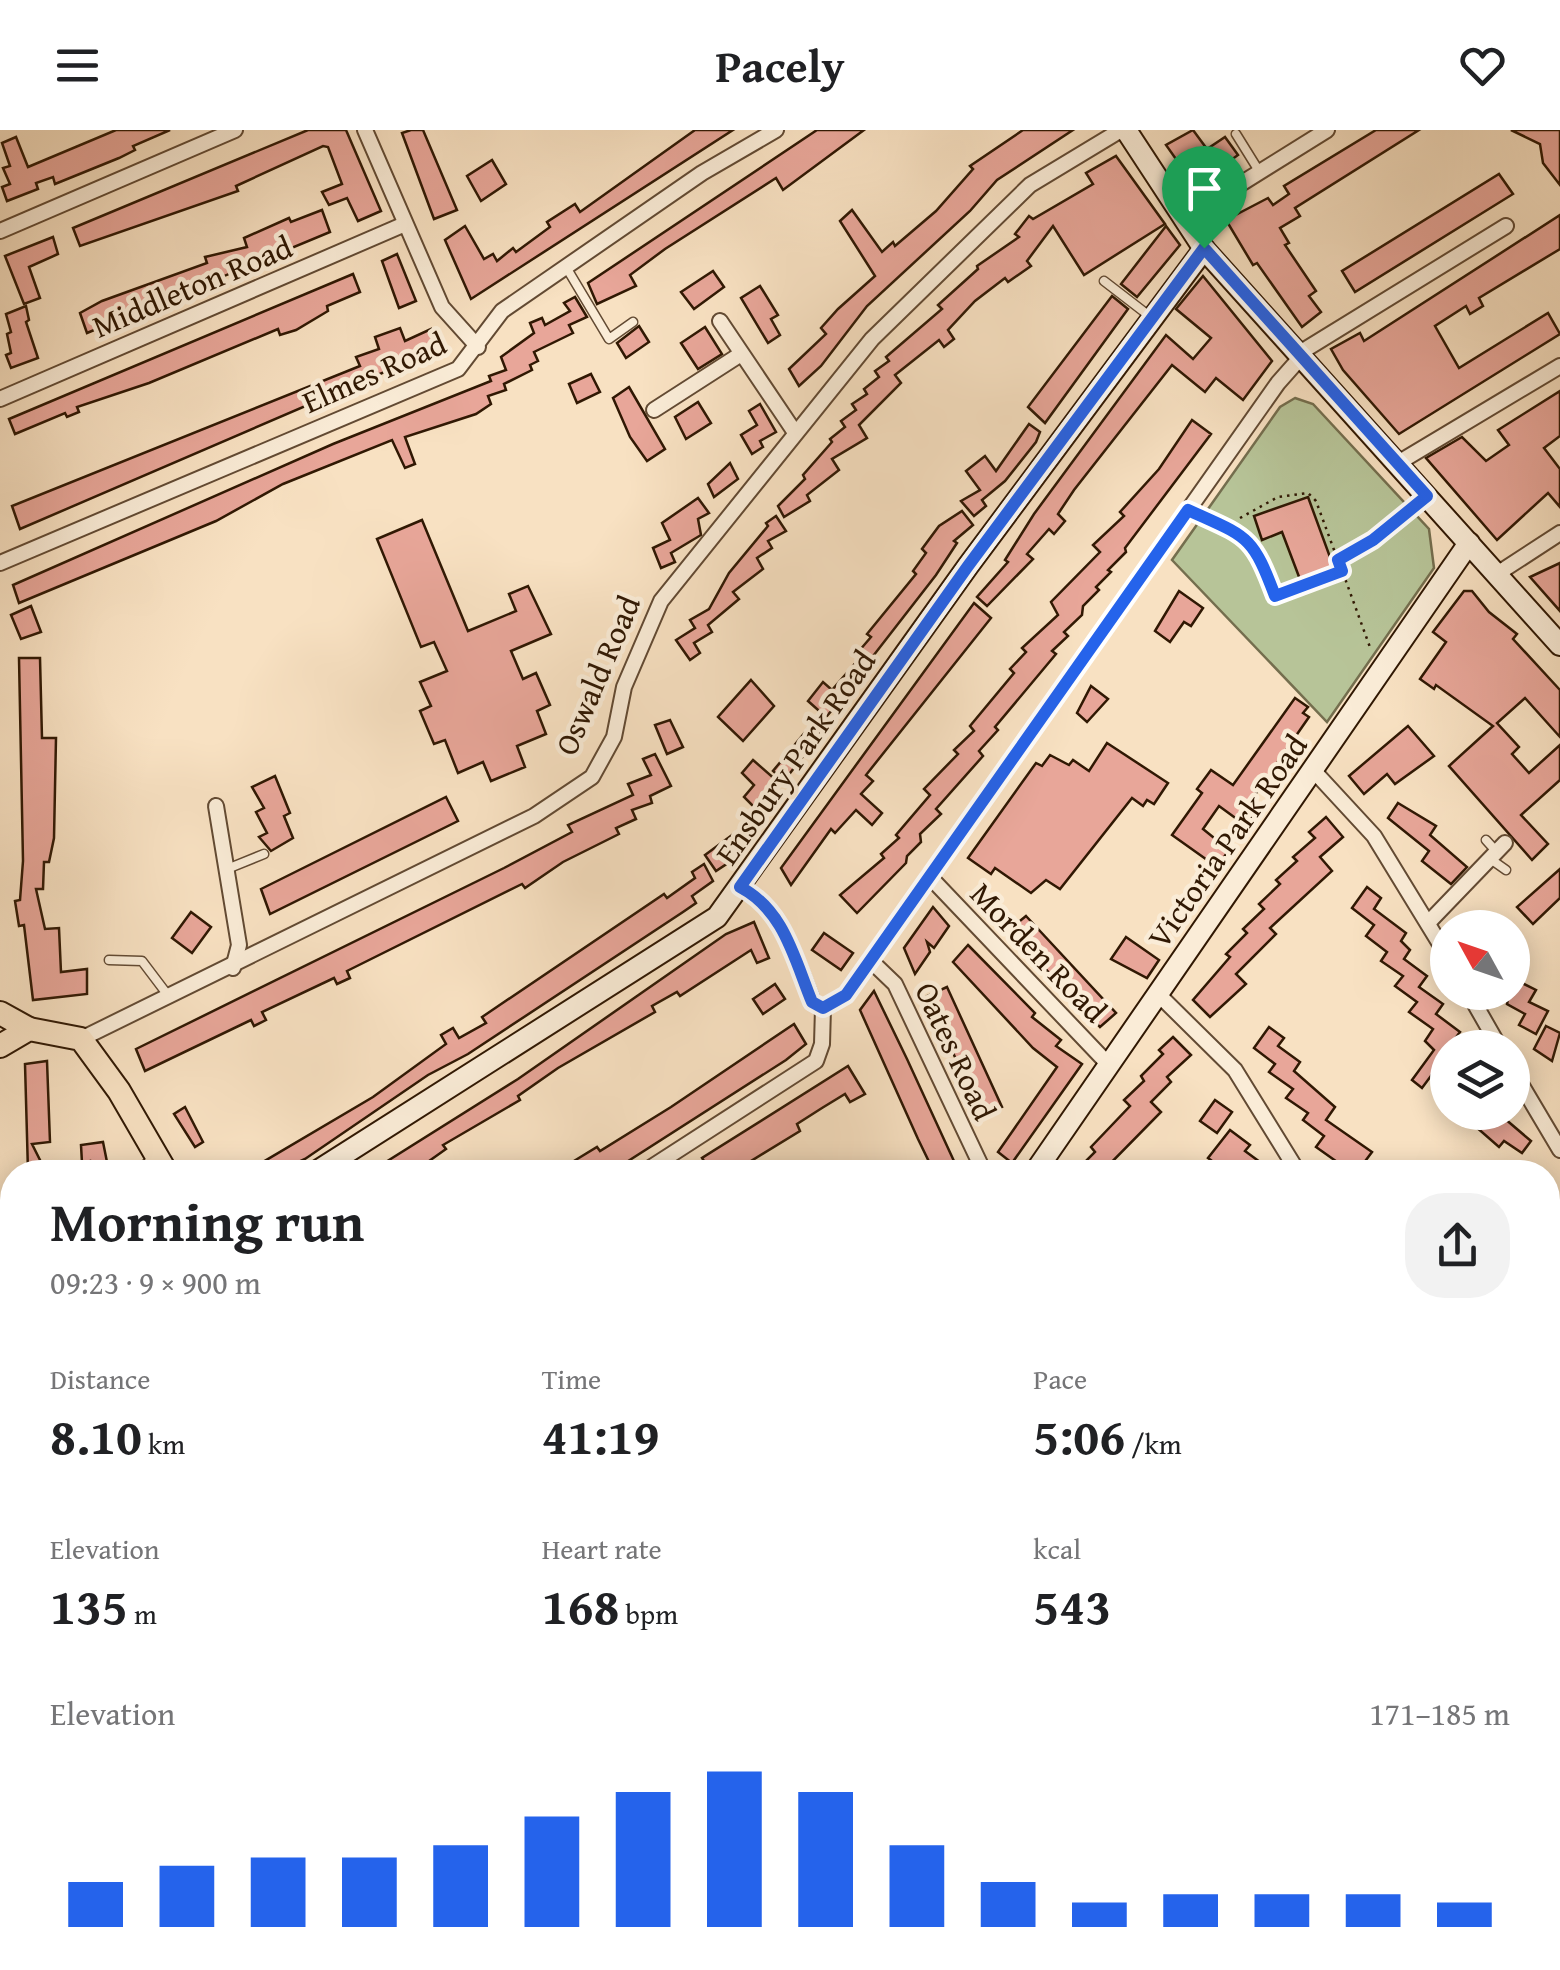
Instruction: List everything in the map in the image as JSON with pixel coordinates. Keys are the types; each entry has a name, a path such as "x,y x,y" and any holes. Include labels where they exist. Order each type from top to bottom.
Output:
{"main road":[{"path":"0,1013 29,1029 81,1039 158,1160"},
{"path":"0,1046 29,1029"}],"street":[{"path":"0,231 235,130"},
{"path":"365,130 442,307 478,347"},
{"name":"Elmes Road","path":"0,563 458,368 478,347 502,310 702,173 776,130"},
{"path":"1123,130 1204,248 1560,644"},
{"name":"Oswald Road","path":"81,1039 234,968 534,816 592,777 614,737 624,687 661,600 794,431 872,339 1030,185 1123,130"},
{"path":"1186,218 1328,130"},
{"name":"Middleton Road","path":"0,398 405,224"},
{"path":"823,1008 846,995 1299,355 1506,226"},
{"name":"Ensbury Park Road","path":"335,1160 717,916 968,566 1204,248"},
{"path":"720,322 794,431"},
{"path":"654,410 741,354"},
{"path":"1398,463 1560,366"},
{"path":"1497,574 1560,533"},
{"name":"Victoria Park Road","path":"1043,1160 1469,543"},
{"path":"1312,770 1374,836 1430,926"},
{"path":"216,806 239,945 234,968"},
{"path":"1428,923 1494,848"},
{"name":"Morden Road","path":"929,876 1109,1065"},
{"path":"740,887 761,898 777,916 812,1002 823,1008"},
{"name":"Oates Road","path":"870,960 895,984 978,1160"},
{"path":"1158,994 1235,1070 1291,1160"},
{"path":"663,1160 816,1061 822,1044 823,1008"},
{"path":"1530,1099 1560,1150"}],"lane":[{"path":"1236,134 1258,171"},
{"path":"566,267 609,339 632,322"},
{"path":"1104,280 1152,318"},
{"path":"1188,510 1224,526 1257,548"},
{"path":"1494,848 1506,870"},
{"path":"226,869 264,854"},
{"path":"109,960 142,960 170,998"}],"path":[{"path":"1224,526 1278,498 1308,493 1316,501 1371,651 1388,660"},
{"path":"1338,560 1373,540 1427,496"},
{"path":"1257,548 1275,596 1342,571"}],"green space":[{"path":"1295,398 1313,404 1429,529 1434,568 1327,722 1172,560 1280,407"}],"building":[{"path":"116,130 170,130 133,146 135,150 119,158 55,184 53,177 36,183 38,189 7,201 2,187 10,184 3,168 10,166 2,143 16,137 28,167"},
{"path":"308,130 346,130 381,211 358,221 347,198 329,205 322,192 342,184 328,147 323,146 236,186 238,191 80,246 73,228"},
{"path":"423,130 457,210 434,219 402,133"},
{"path":"695,130 733,130 471,299 445,240 465,226 484,259 493,254 497,261 550,227 547,222 575,204 580,212"},
{"path":"817,130 864,130 783,190 776,178 665,249 630,275 636,286 597,304 588,283"},
{"path":"1023,130 1073,130 997,180 970,211 867,306 821,366 799,386 789,369 826,334 821,328 838,309 875,276 840,221 852,210 882,252 893,242 895,246 936,211 973,169 970,166"},
{"path":"1193,130 1207,149 1225,137 1238,155 1195,186 1166,145"},
{"path":"1376,130 1419,130 1295,208 1300,216 1280,228 1289,243 1285,245 1316,291 1309,296 1321,312 1302,327 1257,263 1253,265 1226,220 1268,198 1273,205 1289,194 1284,186"},
{"path":"1511,130 1560,130 1560,185 1543,163 1540,144"},
{"path":"1116,156 1165,224 1084,275 1053,226 1027,261 1031,266 1008,282 1005,278 975,301 948,330 954,339 944,347 939,340 895,375 901,383 859,425 867,438 832,459 839,470 807,495 810,501 784,517 778,506 805,479 803,475 832,442 830,439 845,427 841,421 856,410 852,404 867,394 864,389 879,377 875,371 889,361 886,357 942,309 938,305 977,266 1019,237 1015,234 1029,216 1033,219 1093,184 1086,173"},
{"path":"492,160 506,184 481,201 467,176"},
{"path":"1499,174 1513,194 1355,292 1342,271"},
{"path":"322,210 330,232 87,333 80,313 102,301 207,263 205,257 247,247 244,238 289,218 291,222"},
{"path":"1560,215 1560,249 1479,298 1483,306 1470,314 1466,306 1435,326 1459,368 1548,313 1560,334 1399,434 1343,370 1331,349 1360,333 1364,341"},
{"path":"1166,226 1180,245 1137,297 1121,284"},
{"path":"53,237 58,254 29,267 40,298 24,304 5,256"},
{"path":"397,254 416,301 399,308 382,261"},
{"path":"713,271 724,287 694,309 681,292"},
{"path":"353,274 360,292 327,306 328,311 296,330 280,335 278,329 149,383 77,407 79,412 67,417 65,413 15,434 9,419"},
{"path":"1203,276 1272,361 1243,400 1216,378 1205,392 1172,365 1074,490 1058,514 1065,521 1054,534 1049,529 1027,554 1033,559 987,606 977,597 1008,562 1005,560 1034,514 1166,335 1193,359 1211,338 1176,309"},
{"path":"760,286 778,315 771,319 780,335 768,343 741,298"},
{"path":"1112,296 1128,309 1045,423 1028,407"},
{"path":"575,297 587,317 569,325 573,333 534,352 538,361 530,365 532,370 504,384 506,390 488,396 491,404 476,414 405,437 415,464 405,468 392,440 283,484 216,521 19,603 13,585 333,444 491,381 489,376 506,370 501,357 534,333 530,323 542,318 545,325 570,311 564,303"},
{"path":"26,306 26,322 38,358 11,368 6,355 11,353 7,334 11,332 6,314"},
{"path":"639,326 649,342 626,358 617,343"},
{"path":"705,327 722,354 698,369 681,343"},
{"path":"400,328 405,341 431,329 438,349 20,529 12,506 360,366 356,357 379,349 375,337"},
{"path":"591,374 600,392 577,403 569,384"},
{"path":"629,387 665,449 647,461 630,437 613,398"},
{"path":"1560,391 1560,436 1544,448 1560,469 1560,507 1548,493 1497,540 1426,458 1462,437 1486,461 1509,445 1498,430"},
{"path":"698,402 711,423 686,439 675,417"},
{"path":"760,404 776,432 760,441 763,447 752,454 741,435 757,425 749,411"},
{"path":"1192,420 1211,434 1125,548 1126,552 1108,570 1111,572 1096,587 1099,590 1083,606 1082,615 1064,632 1068,636 1052,651 1056,654 995,727 998,730 979,751 983,756 936,809 941,814 920,834 921,842 907,856 906,863 857,913 840,895 884,858 881,854 899,838 896,835 930,795 924,789 958,754 954,750 974,731 970,726 1014,673 1010,669 1026,652 1022,648 1058,615 1051,602 1100,552 1093,545 1124,516 1120,512 1159,469"},
{"path":"1029,424 1040,432 1036,442 1005,481 982,500 986,506 974,516 961,501 980,490 966,471 985,456 996,471"},
{"path":"730,463 738,479 714,497 708,484"},
{"path":"1308,497 1334,568 1301,582 1282,532 1262,540 1254,516"},
{"path":"698,498 709,513 698,519 701,535 671,553 675,562 661,568 653,548 670,540 662,523"},
{"path":"962,511 973,525 954,541 957,543 936,575 870,660 859,651 871,637 867,634 916,574 913,571 926,553 922,549 939,526"},
{"path":"776,516 786,531 768,541 772,548 757,558 763,569 733,592 739,599 708,625 712,632 694,643 700,653 690,660 676,640 695,628 690,620 709,609 729,573 768,526 766,523"},
{"path":"422,520 468,631 516,611 509,594 528,586 551,634 511,651 523,679 536,673 550,705 537,711 546,734 517,746 525,767 491,781 483,762 458,773 445,740 434,744 420,711 431,706 420,682 447,671 434,642 421,647 377,539"},
{"path":"1560,563 1560,611 1530,577"},
{"path":"1179,591 1203,608 1191,626 1184,622 1170,642 1155,631"},
{"path":"1464,591 1472,591 1489,612 1517,634 1513,639 1560,690 1560,737 1525,698 1497,723 1519,747 1512,754 1529,773 1560,745 1560,780 1521,815 1548,844 1532,860 1449,766 1493,726 1436,685 1434,689 1420,679 1446,642 1433,632"},
{"path":"974,603 991,618 866,775 873,781 861,794 882,813 872,825 856,810 835,833 831,829 791,885 781,868"},
{"path":"31,606 41,632 21,639 11,615"},
{"path":"19,658 40,658 42,738 56,738 54,838 49,862 44,862 43,889 36,889 45,929 59,928 61,972 87,969 87,994 33,1000 24,925 19,926 15,901 20,900 23,861"},
{"path":"858,660 868,669 826,717 808,701 823,682 832,690"},
{"path":"751,680 774,706 743,741 718,717"},
{"path":"1091,686 1108,699 1087,722 1077,713"},
{"path":"1295,698 1308,707 1303,713 1309,717 1252,799 1260,805 1245,825 1219,806 1203,829 1229,850 1217,867 1172,835 1202,793 1197,789 1211,770 1233,785"},
{"path":"670,720 683,747 667,754 655,725"},
{"path":"811,725 821,733 784,781 773,771"},
{"path":"1408,726 1434,756 1395,784 1387,774 1364,794 1349,776"},
{"path":"1107,743 1168,783 1154,804 1147,800 1143,806 1132,798 1060,889 1046,880 1031,893 995,868 991,874 968,858 1036,763 1042,766 1050,755 1069,765 1073,760 1089,771"},
{"path":"655,754 671,786 650,796 652,803 632,810 636,819 616,828 619,834 563,862 525,888 522,884 347,971 350,978 337,984 334,978 262,1012 266,1020 254,1026 251,1020 145,1071 136,1049 572,832 568,825 633,795 628,784 651,775 643,759"},
{"path":"753,760 777,781 756,809 744,797 754,785 742,773"},
{"path":"275,776 290,813 284,816 293,838 271,851 259,837 267,833 256,812 264,808 252,787"},
{"path":"446,797 458,821 270,914 261,889"},
{"path":"1398,803 1436,826 1430,835 1467,867 1451,884 1422,861 1429,851 1388,818"},
{"path":"1326,817 1343,837 1320,857 1332,871 1270,928 1276,934 1236,974 1246,984 1210,1017 1193,1000 1230,957 1226,954 1247,933 1243,929 1264,909 1259,904 1280,884 1276,880 1297,861 1293,857 1315,838 1309,832"},
{"path":"736,832 744,846 725,858 728,863 716,871 705,855"},
{"path":"704,864 713,881 692,896 696,903 683,912 468,1054 428,1075 305,1159 266,1160 373,1097 446,1044 441,1035 453,1028 459,1038 486,1023 482,1017 664,894 667,898 695,878 692,872"},
{"path":"1560,869 1560,898 1533,924 1530,910 1517,907"},
{"path":"1367,887 1381,898 1374,909 1406,933 1401,941 1410,950 1404,959 1427,976 1419,987 1430,995 1430,1010 1439,1010 1436,1014 1457,1030 1432,1030 1409,1012 1417,1002 1395,986 1403,976 1381,961 1387,952 1366,936 1374,925 1352,908"},
{"path":"933,907 949,926 934,948 927,942 930,952 915,974 904,948"},
{"path":"191,912 211,927 192,953 172,938"},
{"path":"1026,916 1116,1013 1100,1027 1009,930"},
{"path":"754,922 769,958 757,963 751,950 680,996 677,992 652,1006 655,1012 558,1068 518,1096 520,1100 443,1145 446,1149 430,1160 389,1160 518,1079 726,934"},
{"path":"824,933 853,953 841,970 812,950"},
{"path":"1126,937 1159,960 1147,978 1111,959"},
{"path":"968,945 1035,1013 1032,1017 1061,1040 1056,1046 1082,1064 1014,1160 998,1152 1057,1067 1033,1048 953,962"},
{"path":"775,984 785,999 763,1014 753,999"},
{"path":"947,987 1002,1107 982,1116 927,996"},
{"path":"874,991 953,1160 928,1160 860,1010"},
{"path":"1530,1002 1548,1011 1536,1034 1519,1025 1525,1014 1518,1010 1530,1010"},
{"path":"794,1024 806,1044 630,1160 576,1160 597,1147 600,1151"},
{"path":"1546,1026 1560,1033 1552,1061 1534,1049"},
{"path":"1269,1027 1284,1038 1278,1046 1300,1062 1294,1071 1335,1107 1326,1120 1372,1152 1366,1160 1334,1160 1316,1147 1324,1136 1303,1120 1308,1113 1286,1098 1293,1089 1269,1072 1275,1064 1254,1048"},
{"path":"1173,1037 1191,1055 1167,1077 1171,1082 1151,1102 1161,1112 1114,1160 1087,1160 1095,1152 1091,1147 1130,1106 1124,1100 1163,1054 1159,1050"},
{"path":"1430,1055 1430,1077 1422,1088 1412,1080"},
{"path":"47,1061 50,1142 32,1144 40,1160 28,1160 25,1064"},
{"path":"848,1066 865,1094 850,1102 845,1094 797,1124 800,1131 753,1160 702,1158"},
{"path":"1215,1100 1232,1112 1217,1133 1200,1121"},
{"path":"185,1107 203,1142 195,1147 174,1114"},
{"path":"1230,1130 1250,1145 1245,1151 1257,1160 1211,1160 1208,1158"},
{"path":"1480,1130 1518,1130 1531,1141 1522,1153 1504,1141 1499,1147"},
{"path":"103,1142 107,1160 82,1160 81,1145"}],"route":[{"path":"1204,248 1427,496 1373,540 1338,560 1342,571 1275,596 1257,548 1243,535 1188,510 846,995 834,1006 823,1008 812,1002 777,916 761,898 740,887 968,566 1204,248"}]}
